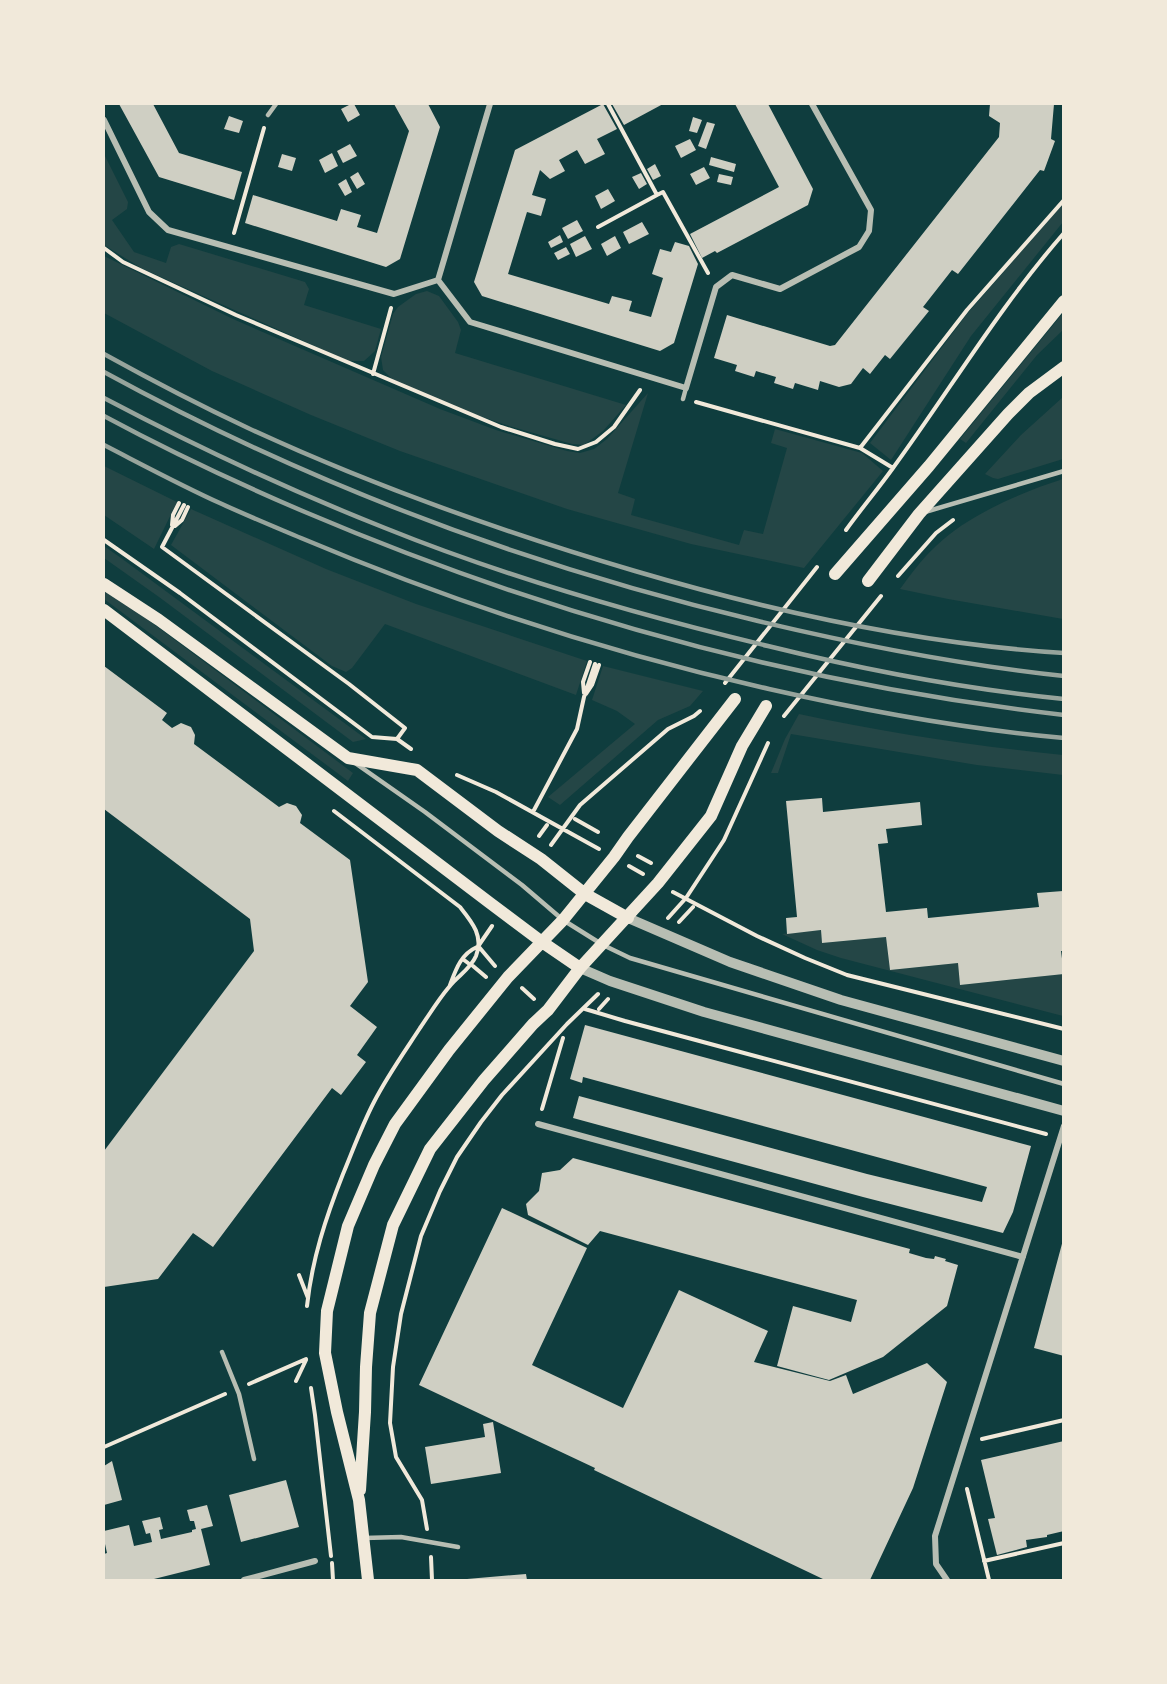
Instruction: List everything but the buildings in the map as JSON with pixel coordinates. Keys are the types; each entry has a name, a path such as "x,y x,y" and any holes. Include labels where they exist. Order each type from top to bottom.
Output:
{"main road":[{"path":"836,574 1064,301"},
{"path":"868,581 919,514 1008,414 1029,393 1064,367"},
{"path":"104,584 159,620 348,758 417,770 498,831 541,859 585,894 628,918"},
{"path":"104,610 580,968"},
{"path":"368,1581 359,1500 336,1412 325,1353 327,1311 348,1226 374,1165 395,1124 449,1050 508,977 563,921 585,894 735,699"},
{"path":"359,1500 370,1313 393,1225 430,1149 484,1080 548,1010 580,968 667,873 711,816 742,746 766,706"}],"street":[{"path":"438,280 490,104"},
{"path":"438,280 471,322 686,387 716,287 732,275 780,289 859,247 869,231 871,210 812,104"},
{"path":"104,120 149,212 168,230 394,294 438,280"},
{"path":"628,918 730,962 841,1000 1064,1061"},
{"path":"580,968 610,981 704,1012 1064,1111"},
{"path":"538,1124 1023,1257"},
{"path":"947,1581 936,1564 935,1536 1064,1126"},
{"path":"244,1581 315,1562"}],"lane":[{"path":"268,115 276,104"},
{"path":"683,399 686,387"},
{"path":"919,514 1064,471"},
{"path":"348,758 522,885 563,921 630,958 1064,1084"},
{"path":"222,1352 237,1389 254,1459"},
{"path":"364,1538 401,1537 458,1547"}],"path":[{"path":"608,104 657,195"},
{"path":"229,248 268,115"},
{"path":"598,227 663,192 716,287"},
{"path":"860,448 967,310 1064,200"},
{"path":"842,535 893,468 984,337 1047,252 1064,233"},
{"path":"104,248 123,262 373,374 501,427 555,444 578,449 596,442 614,427 642,387 647,375"},
{"path":"373,374 394,294"},
{"path":"683,399 860,448 893,468"},
{"path":"172,528 173,514 184,505 182,520 172,528 162,547 349,684 405,729 398,740"},
{"path":"893,582 936,533 955,519"},
{"path":"104,540 180,593 372,736 398,740 412,750"},
{"path":"724,685 820,563"},
{"path":"782,718 885,591"},
{"path":"533,812 577,729 584,697 583,682 595,663 592,686 584,697"},
{"path":"455,774 496,792 562,829 580,805 668,729 694,716 702,709"},
{"path":"773,733 724,840 686,898 757,936 847,975 1064,1029"},
{"path":"575,819 598,832"},
{"path":"535,842 548,825"},
{"path":"638,856 656,866"},
{"path":"678,922 693,907"},
{"path":"478,946 476,957 465,972 449,986 462,958 469,950 478,946"},
{"path":"473,966 489,980"},
{"path":"599,1009 612,994"},
{"path":"432,1581 430,1542 422,1500 396,1457 390,1423 393,1367 409,1280 421,1236 457,1157 480,1122 502,1095 584,1008 636,1024 1059,1137"},
{"path":"538,1124 563,1038"},
{"path":"299,1275 308,1299"},
{"path":"104,1447 306,1359"},
{"path":"306,1359 308,1371"},
{"path":"296,1381 306,1359"},
{"path":"310,1382 333,1581"},
{"path":"982,1429 979,1440 1064,1420"},
{"path":"965,1483 989,1581"},
{"path":"984,1562 1064,1543"}],"shaded area":[{"path":"104,154 128,202 127,209 112,220 134,252 166,263 171,247 179,244 305,282 309,289 304,305 381,329 375,351 364,361 348,361 141,268 104,245"},
{"path":"1063,204 1063,222 971,336 891,460 870,443 967,314"},
{"path":"104,256 233,319 440,409 496,430 567,451 580,453 594,449 607,439 648,393 618,493 635,499 631,515 739,545 744,530 763,534 787,448 771,443 775,429 862,453 883,471 804,568 691,544 567,509 400,451 212,371 104,313"},
{"path":"427,291 439,296 458,322 461,330 455,353 626,405 603,431 584,445 572,444 465,411 393,380 383,370 381,357 393,314 398,307 416,294"},
{"path":"1063,313 1063,330 1037,355 966,443 960,439"},
{"path":"1063,397 1063,459 998,479 985,474 1021,435"},
{"path":"104,466 177,502 154,549 104,515"},
{"path":"1063,479 1063,619 900,589 931,551 964,524 1013,498"},
{"path":"191,509 326,569 416,604 587,661 576,695 385,624 352,668 346,672 332,666 171,545"},
{"path":"104,546 366,739 353,742 104,558"},
{"path":"104,587 353,773 348,781 104,599"},
{"path":"603,666 703,691 690,706 658,720 560,805 548,797 635,724 617,711 592,700"},
{"path":"799,714 931,738 1063,755 1063,775 977,765 791,734 778,773 771,773 785,739"},
{"path":"821,930 822,943 886,937 890,970 958,963 960,985 1063,974 1063,1016 841,958 782,934"}],"railway":[{"path":"104,354 175,392 295,449 439,507 586,556 740,600 847,624 955,642 1064,653"},
{"path":"104,372 182,413 341,486 505,548 589,575 758,621 834,638 949,660 1064,676"},
{"path":"104,398 278,483 385,528 526,579 671,622 841,663 952,684 1064,699"},
{"path":"104,416 203,466 305,512 396,549 583,614 773,665 966,702 1064,715"},
{"path":"104,445 177,483 271,526 416,584 590,642 709,675 842,705 952,724 1064,738"}]}
